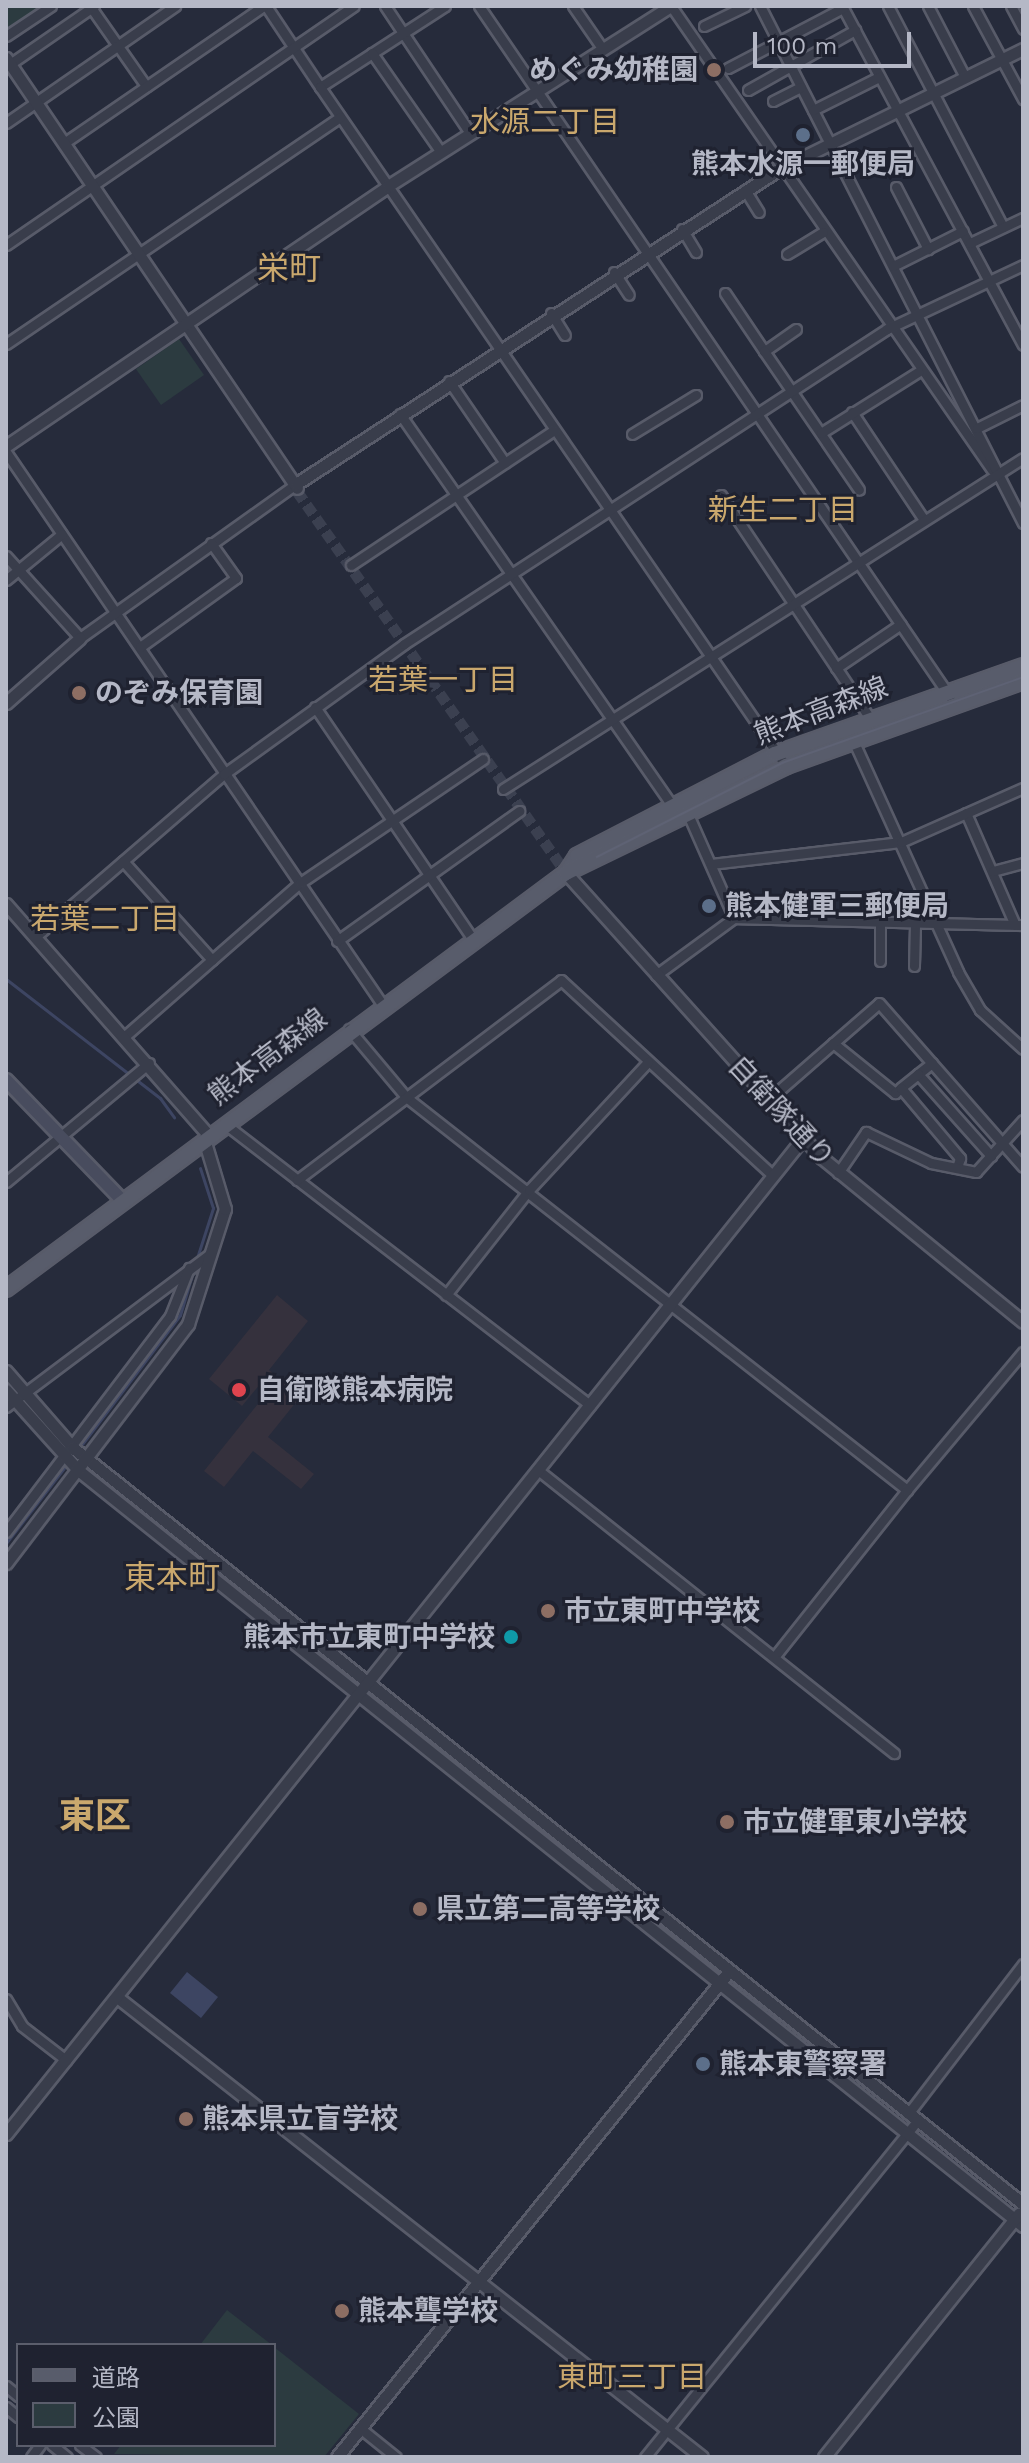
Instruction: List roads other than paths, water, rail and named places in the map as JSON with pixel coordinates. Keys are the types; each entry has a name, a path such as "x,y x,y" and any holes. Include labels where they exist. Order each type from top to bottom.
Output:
{"main road":[{"name":"熊本高森線","path":"566,873 584,870 686,811 786,766 870,718 1023,666"},
{"name":"熊本高森線","path":"6,1289 382,1004 566,873 577,856 666,805 775,754 956,705 1023,681"},
{"path":"6,1081 122,1200"}],"street":[{"path":"6,36 51,6"},
{"path":"6,123 175,6"},
{"path":"64,143 264,6 554,430 610,505 775,754 786,766"},
{"path":"6,245 354,6"},
{"path":"385,6 470,133"},
{"path":"320,87 445,6"},
{"path":"479,6 956,705"},
{"path":"573,6 602,48"},
{"path":"6,446 440,151 671,6 887,329 993,471 1023,523"},
{"path":"704,26 745,6"},
{"path":"773,6 761,9 977,428 993,471"},
{"path":"888,6 1003,227"},
{"path":"928,6 965,77"},
{"path":"973,6 1023,99"},
{"path":"1011,6 1023,29"},
{"path":"146,86 92,7 8,61 296,487"},
{"path":"728,68 842,7 1023,345"},
{"path":"748,90 789,64 855,30"},
{"path":"6,703 115,609 647,250 829,141 1023,49"},
{"path":"372,53 440,151"},
{"path":"813,110 879,77"},
{"path":"773,101 801,87"},
{"path":"8,338 340,117"},
{"path":"896,187 928,249"},
{"path":"745,190 759,212"},
{"path":"970,243 1023,218"},
{"path":"682,229 696,252"},
{"path":"893,266 963,231"},
{"path":"787,254 823,232"},
{"path":"35,937 224,774 315,707 610,505 887,329 1023,265"},
{"path":"614,272 629,295"},
{"path":"725,293 859,490"},
{"path":"551,313 565,335"},
{"path":"764,351 796,329"},
{"path":"821,433 918,372"},
{"path":"449,381 505,463"},
{"path":"632,434 696,395"},
{"path":"977,428 1023,405"},
{"path":"852,412 922,517"},
{"path":"400,414 512,573 666,805 686,811 734,918"},
{"path":"351,565 554,430"},
{"path":"6,452 382,1004"},
{"path":"503,789 606,717 789,600 993,471 1023,458"},
{"path":"721,495 870,718"},
{"path":"6,580 62,534"},
{"path":"140,647 236,578 211,543"},
{"path":"6,556 80,638"},
{"path":"836,668 901,624"},
{"path":"315,707 472,938"},
{"path":"850,732 980,1010 1023,1049"},
{"path":"125,1036 300,883 483,759"},
{"path":"711,864 901,842 1023,788"},
{"path":"337,941 519,811"},
{"path":"656,975 734,918 939,926 1019,925 966,813"},
{"path":"123,861 212,960"},
{"path":"993,871 1023,863"},
{"name":"自衛隊通り","path":"566,873 768,1100 838,1173 1023,1322"},
{"path":"6,904 149,1063 206,1137 225,1201 188,1324 76,1458 6,1532"},
{"path":"880,924 880,961"},
{"path":"914,966 915,925"},
{"path":"297,1180 561,980 772,1175"},
{"path":"768,1100 879,1003 1023,1167"},
{"path":"349,1029 406,1097 673,1300 907,1490"},
{"path":"833,1043 895,1093 932,1063"},
{"path":"446,1295 529,1190 648,1062"},
{"path":"6,1182 58,1132 149,1063"},
{"path":"918,1074 991,1156"},
{"path":"901,1088 960,1158 957,1168"},
{"path":"838,1173 866,1132 957,1168 976,1172 1023,1120"},
{"path":"223,1123 590,1405"},
{"path":"6,2134 362,1695 803,1138"},
{"path":"15,1401 210,1254"},
{"path":"6,1563 170,1316 189,1268"},
{"path":"774,1657 907,1490 1023,1352"},
{"path":"6,1371 15,1401"},
{"path":"6,1390 76,1458 362,1695 913,2117 1023,2207 1019,2222 824,2457"},
{"path":"76,1458 370,1684 726,1974 910,2135 1019,2222"},
{"path":"538,1470 894,1753"},
{"path":"645,2457 910,2135 913,2117 1023,1964"},
{"path":"337,2457 726,1974"},
{"path":"117,1997 702,2457"},
{"path":"6,1999 22,2026 66,2060"},
{"path":"360,2428 396,2457"}],"water":[{"path":"187,1972 218,1997 201,2018 170,1993"}],"waterway":[{"path":"6,979 160,1098 174,1117"},
{"path":"196,1261 213,1208 200,1168"},
{"path":"79,1448 180,1315 194,1268"},
{"path":"6,1543 67,1464"},
{"path":"62,2447 75,2457"}],"tunnel":[{"path":"297,491 566,873"}],"tram line":[{"path":"597,857 782,763 1023,677"}],"place":[{"name":"めぐみ幼稚園","path":"714,70"},
{"name":"熊本水源一郵便局","path":"803,135"},
{"name":"のぞみ保育園","path":"79,693"},
{"name":"熊本健軍三郵便局","path":"709,906"},
{"name":"自衛隊熊本病院","path":"239,1390"},
{"name":"市立東町中学校","path":"548,1611"},
{"name":"熊本市立東町中学校","path":"511,1637"},
{"name":"市立健軍東小学校","path":"727,1822"},
{"name":"県立第二高等学校","path":"420,1909"},
{"name":"熊本東警察署","path":"703,2064"},
{"name":"熊本県立盲学校","path":"186,2119"},
{"name":"熊本聾学校","path":"342,2311"}],"district":[{"name":"水源二丁目","path":"545,122"},
{"name":"栄町","path":"289,268"},
{"name":"新生二丁目","path":"783,510"},
{"name":"若葉一丁目","path":"443,680"},
{"name":"若葉二丁目","path":"105,919"},
{"name":"東本町","path":"172,1577"},
{"name":"東区","path":"95,1817"},
{"name":"東町三丁目","path":"632,2377"}]}
